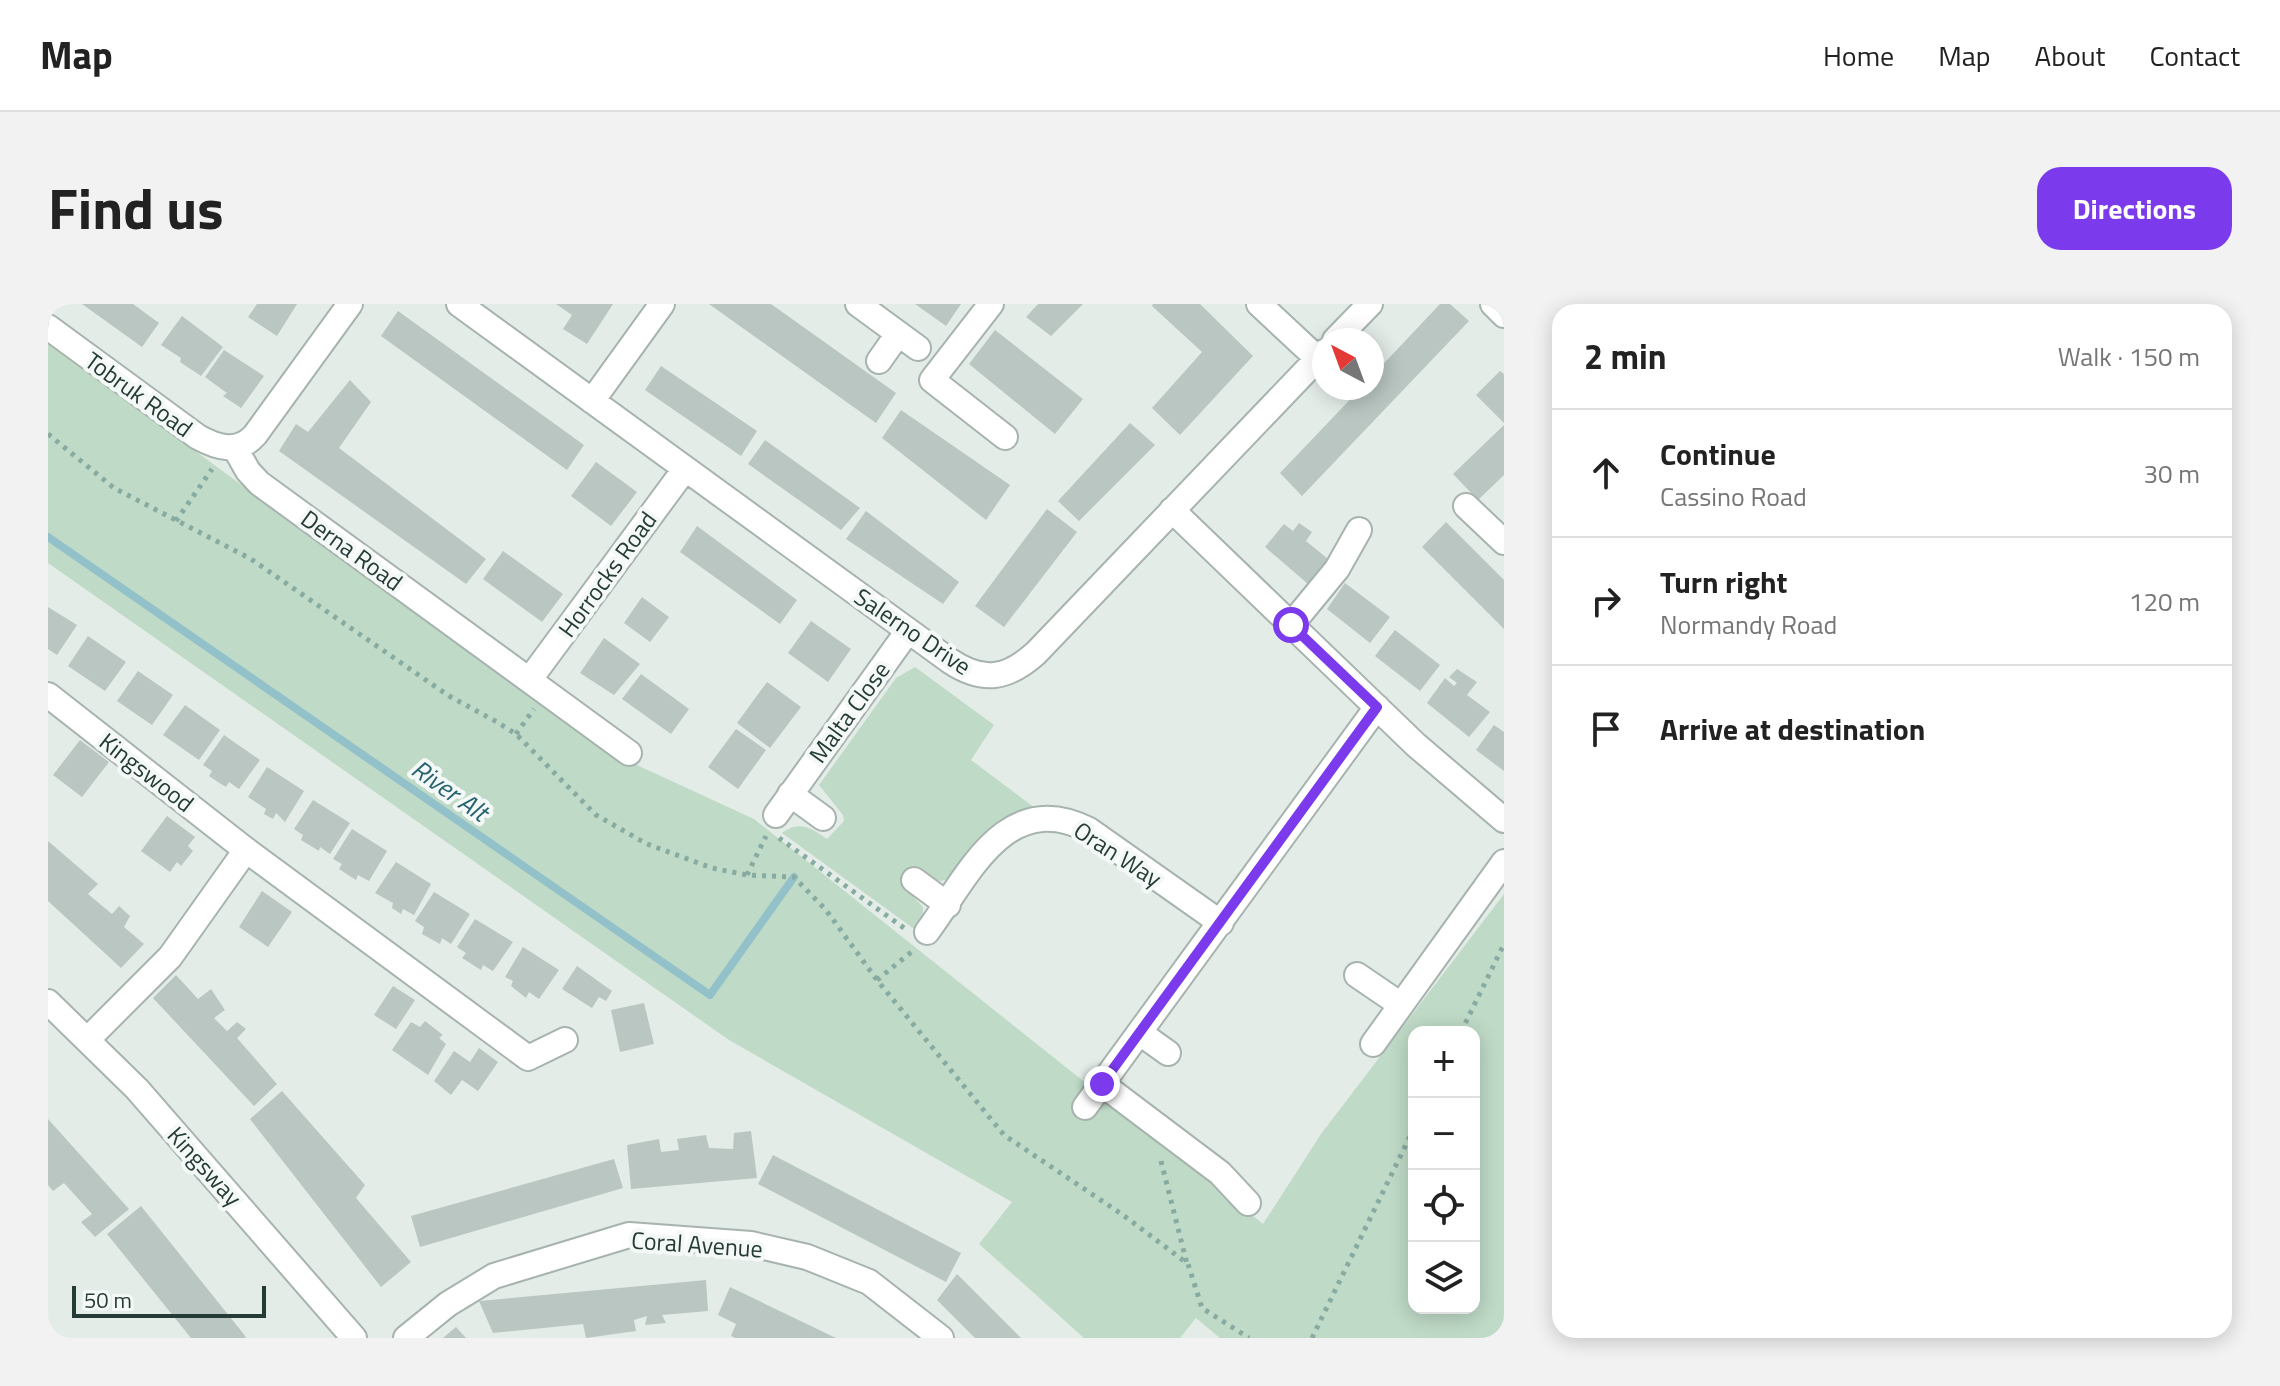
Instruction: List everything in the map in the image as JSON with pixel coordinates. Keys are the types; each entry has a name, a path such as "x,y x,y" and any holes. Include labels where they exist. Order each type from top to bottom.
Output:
{"street":[{"path":"231,448 252,439 350,304"},
{"name":"Salerno Drive","path":"459,304 950,661 971,673 989,676 1010,672 1036,653 1312,364"},
{"path":"592,401 662,304"},
{"path":"858,304 908,341 879,361"},
{"path":"991,304 932,380 1005,437"},
{"path":"1259,304 1312,348"},
{"path":"1347,328 1370,304"},
{"path":"1493,304 1504,315"},
{"name":"Tobruk Road","path":"48,327 189,430 208,442 231,448"},
{"name":"Derna Road","path":"231,448 259,483 629,753"},
{"name":"Horrocks Road","path":"530,679 685,469"},
{"path":"1466,506 1504,542"},
{"path":"1172,510 1441,768 1504,820"},
{"path":"1291,625 1337,569 1359,530"},
{"name":"Malta Close","path":"776,815 908,631"},
{"name":"Kingswood","path":"48,695 246,850 528,1058 565,1040"},
{"path":"1085,1107 1377,707"},
{"path":"790,794 823,818"},
{"name":"Oran Way","path":"925,937 996,838 1017,825 1052,819 1072,822 1089,830 1221,923"},
{"path":"87,1040 170,957 246,850"},
{"path":"1373,1044 1504,862"},
{"path":"914,880 948,905"},
{"path":"1357,975 1401,1005"},
{"name":"Kingsway","path":"48,1002 137,1089 354,1338"},
{"path":"1140,1033 1168,1053"},
{"path":"1102,1084 1220,1173 1248,1203"},
{"name":"Coral Avenue","path":"406,1338 448,1304 494,1276 629,1235 751,1244 807,1257 869,1282 941,1338"}],"path":[{"path":"48,434 114,488 276,574 449,696 516,734 596,815 647,844 712,868 747,875 794,877 826,910 877,980 1004,1135 1123,1215 1188,1264"},
{"path":"176,521 231,448"},
{"path":"747,875 769,830 925,937 877,980"},
{"path":"1464,1026 1504,944"},
{"path":"1151,1121 1202,1308 1249,1338"},
{"path":"1312,1338 1408,1140"}],"green space":[{"path":"48,343 600,748 754,819 1263,1224 1321,1134 1504,894 1504,1338 1220,1338 1196,1318 1180,1338 1084,1338 979,1244 1012,1202 729,1040 48,563"},
{"path":"915,667 994,725 971,760 1039,811 952,878 941,881 931,879 906,889 923,907 923,922 917,931 782,833 800,826 827,839 844,821 843,815 819,785 896,678"}],"building":[{"path":"82,304 133,304 159,323 142,347"},
{"path":"257,304 297,304 277,336 248,317"},
{"path":"556,304 613,304 587,344 563,329 572,315"},
{"path":"709,304 771,304 896,393 876,423"},
{"path":"915,304 961,304 946,326"},
{"path":"1038,304 1083,304 1051,336 1026,317"},
{"path":"1153,304 1200,304 1253,356 1180,435 1152,408 1202,352"},
{"path":"1440,304 1450,304 1469,321 1302,496 1280,473 1350,400 1384,400 1384,363"},
{"path":"398,311 584,445 567,470 381,336"},
{"path":"182,316 223,347 201,376 161,345"},
{"path":"995,330 1083,399 1055,434 969,364"},
{"path":"224,350 264,376 241,408 223,396 227,393 205,377"},
{"path":"661,366 757,431 741,456 645,390"},
{"path":"1500,371 1504,374 1504,423 1476,395"},
{"path":"350,380 371,402 339,448 486,559 466,584 279,451 296,424 308,432"},
{"path":"901,410 1010,485 986,520 882,438"},
{"path":"1130,423 1155,445 1079,521 1058,501"},
{"path":"1504,425 1504,475 1478,500 1453,474"},
{"path":"765,440 860,508 841,530 748,464"},
{"path":"596,462 637,492 611,526 571,496"},
{"path":"1047,509 1077,532 1004,627 975,606"},
{"path":"866,511 959,582 943,604 846,539"},
{"path":"1446,522 1504,580 1504,629 1422,547"},
{"path":"1299,523 1312,532 1306,541 1328,559 1308,584 1265,547 1284,524 1293,531"},
{"path":"697,526 797,600 780,624 680,552"},
{"path":"503,551 563,594 542,622 483,579"},
{"path":"1345,583 1390,617 1370,643 1327,609"},
{"path":"642,597 669,617 650,642 624,623"},
{"path":"48,607 77,625 57,655 48,649"},
{"path":"811,621 851,649 828,682 788,653"},
{"path":"1395,630 1440,665 1420,691 1375,656"},
{"path":"88,636 126,662 105,691 68,666"},
{"path":"604,638 640,664 614,695 580,673"},
{"path":"1457,669 1477,682 1467,695 1490,712 1469,737 1427,703 1445,678 1454,686 1457,683 1449,677"},
{"path":"138,671 173,695 152,725 117,701"},
{"path":"641,674 689,709 671,734 622,699"},
{"path":"767,682 801,707 770,748 737,723"},
{"path":"185,705 220,730 199,760 163,735"},
{"path":"1494,725 1504,732 1504,771 1476,750"},
{"path":"736,729 766,750 738,789 708,767"},
{"path":"224,735 260,760 239,789 229,782 226,787 209,776 212,771 203,765"},
{"path":"80,740 109,762 82,797 53,775"},
{"path":"267,767 304,791 285,822 276,813 273,819 264,814 266,809 248,797"},
{"path":"313,800 350,823 330,854 301,840 303,835 294,829"},
{"path":"167,816 195,837 188,846 193,851 181,866 177,862 170,872 141,851"},
{"path":"352,829 387,851 369,881 358,875 356,880 339,869 342,864 333,859"},
{"path":"48,841 98,884 88,894 112,914 119,906 130,916 124,927 144,944 121,968 48,901"},
{"path":"396,862 431,884 414,915 403,909 401,914 392,908 393,903 375,893"},
{"path":"262,891 292,912 268,947 239,927"},
{"path":"434,892 470,914 451,944 442,938 440,944 422,934 424,927 415,921"},
{"path":"475,919 513,942 493,971 483,965 481,970 462,958 466,953 457,947"},
{"path":"523,947 559,970 539,999 529,992 526,998 511,986 513,981 505,977"},
{"path":"577,966 612,991 606,1001 599,997 592,1008 562,989"},
{"path":"176,975 198,999 211,989 225,1010 214,1018 227,1031 237,1022 246,1029 237,1038 277,1084 254,1106 153,998"},
{"path":"393,986 415,1000 396,1029 374,1015"},
{"path":"644,1003 654,1044 620,1052 611,1010"},
{"path":"425,1021 443,1035 439,1038 446,1044 428,1075 392,1050 411,1022 420,1027"},
{"path":"479,1048 498,1062 478,1091 462,1080 451,1095 434,1081 454,1051 470,1062"},
{"path":"282,1091 365,1185 356,1198 411,1262 381,1287 250,1119"},
{"path":"48,1119 129,1209 95,1237 81,1222 92,1214 64,1183 53,1191 48,1185"},
{"path":"751,1131 757,1178 631,1189 627,1145 659,1139 661,1152 679,1150 677,1139 706,1135 709,1148 733,1149 734,1133"},
{"path":"773,1155 961,1253 946,1282 758,1184"},
{"path":"614,1159 623,1188 420,1247 411,1216"},
{"path":"141,1206 245,1338 191,1338 107,1234"},
{"path":"957,1274 1021,1338 975,1338 937,1300"},
{"path":"706,1280 708,1311 662,1315 666,1323 645,1325 647,1316 634,1320 636,1331 586,1338 583,1324 493,1333 479,1301"},
{"path":"730,1287 836,1338 735,1338 731,1336 736,1324 718,1315"},
{"path":"456,1327 466,1338 443,1338"}],"waterway":[{"name":"River Alt","path":"48,537 710,995 794,877"}],"route":[{"path":"1102,1084 1377,707 1291,625"}]}
